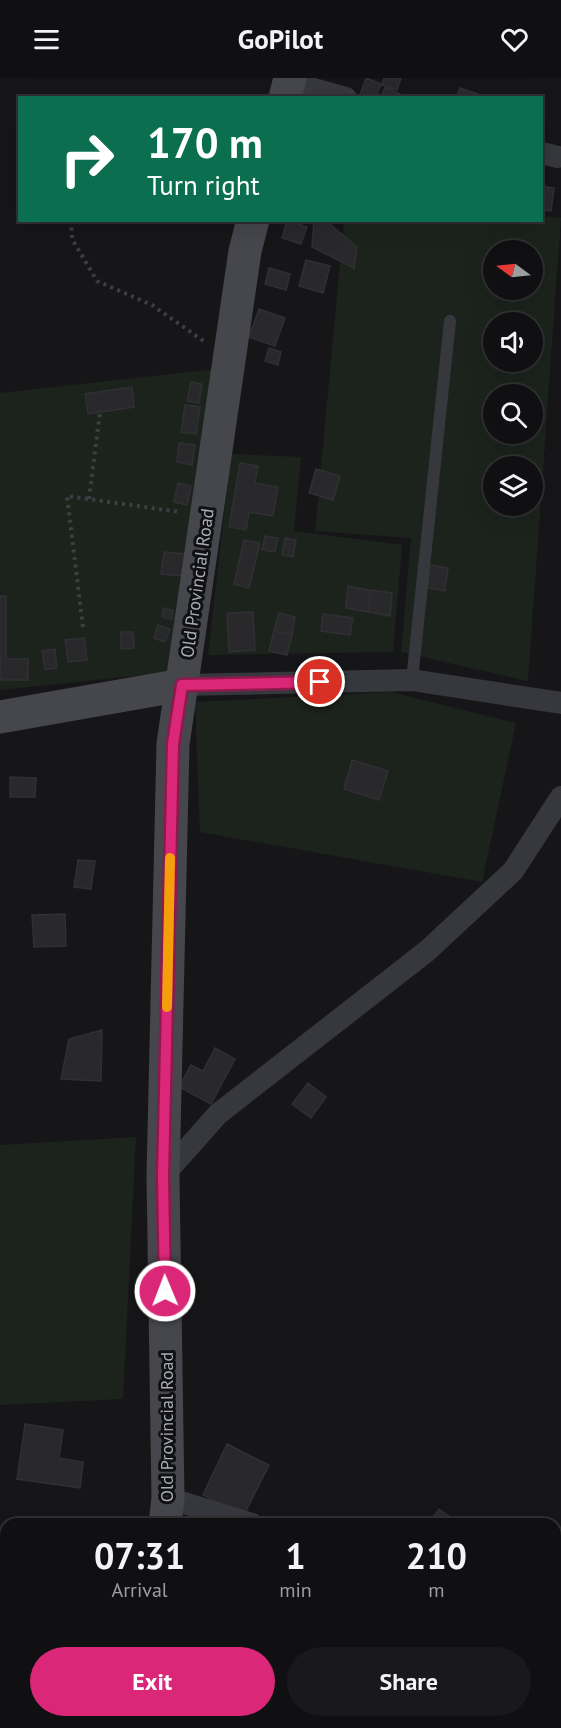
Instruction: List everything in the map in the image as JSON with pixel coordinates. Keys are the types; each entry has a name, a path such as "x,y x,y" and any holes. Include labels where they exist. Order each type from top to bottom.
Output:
{"main road":[{"name":"Old Provincial Road","path":"166,1511 163,1176 173,744 245,250 252,222"},
{"path":"0,717 182,685"}],"street":[{"path":"288,86 336,96"},
{"path":"182,685 412,680 561,703"},
{"path":"163,1176 218,1114 427,951 513,871 561,797"},
{"path":"166,1511 212,1518"}],"lane":[{"path":"412,680 450,321"}],"path":[{"path":"71,222 72,239 97,281 152,305 201,341 231,352"},
{"path":"89,500 100,412"},
{"path":"83,627 67,496 207,516"}],"shaded area":[{"path":"543,216 561,218 543,471 543,456 483,456 483,516 540,516 528,681 401,652 411,538 315,531 344,222 543,222"},
{"path":"217,369 172,672 0,690 0,393"},
{"path":"231,454 301,457 294,531 402,545 393,652 208,655"},
{"path":"391,692 516,723 482,882 200,832 195,702"},
{"path":"136,1137 123,1399 0,1405 0,1145"}],"building":[{"path":"366,78 381,84 377,96 360,95"},
{"path":"384,78 401,78 397,90 382,85"},
{"path":"385,87 400,94 399,96 382,96"},
{"path":"460,88 478,94 478,96 457,96"},
{"path":"543,186 554,188 551,211 543,210"},
{"path":"286,222 307,227 301,244 282,238"},
{"path":"314,222 327,222 357,247 354,268 312,247"},
{"path":"306,260 330,266 323,293 299,286"},
{"path":"269,268 290,274 286,290 265,284"},
{"path":"259,309 285,318 275,346 249,337"},
{"path":"269,348 281,352 278,365 265,361"},
{"path":"191,382 202,384 199,403 187,401"},
{"path":"132,387 134,407 88,414 85,394"},
{"path":"185,405 200,407 196,434 181,432"},
{"path":"179,443 195,445 192,465 177,462"},
{"path":"240,463 258,466 255,483 278,487 273,516 249,512 246,530 229,527"},
{"path":"316,469 340,476 333,500 309,493"},
{"path":"178,483 191,486 187,505 174,502"},
{"path":"265,536 278,538 275,552 262,550"},
{"path":"285,538 296,540 293,557 282,555"},
{"path":"244,540 260,543 249,588 234,584"},
{"path":"164,552 186,554 183,576 161,574"},
{"path":"430,565 448,568 445,591 427,588"},
{"path":"348,586 370,590 369,612 346,608"},
{"path":"370,590 392,593 390,616 369,612"},
{"path":"0,596 6,596 6,659 28,659 28,680 0,680"},
{"path":"163,608 173,610 172,619 162,617"},
{"path":"253,612 255,650 229,652 227,613"},
{"path":"279,613 295,617 292,635 274,631"},
{"path":"323,614 353,618 350,635 321,631"},
{"path":"158,625 170,629 165,642 154,638"},
{"path":"274,631 292,635 287,655 269,651"},
{"path":"121,632 133,632 134,648 121,649"},
{"path":"84,638 87,660 68,662 65,640"},
{"path":"55,649 57,668 45,670 42,651"},
{"path":"352,760 388,771 379,800 344,789"},
{"path":"10,777 36,778 35,797 10,797"},
{"path":"78,860 95,861 91,889 74,887"},
{"path":"65,914 66,946 34,947 32,915"},
{"path":"102,1030 101,1081 61,1079 69,1039"},
{"path":"215,1048 235,1059 211,1104 179,1087 191,1065 203,1071"},
{"path":"308,1083 326,1097 311,1118 292,1104"},
{"path":"25,1424 63,1430 59,1458 83,1462 80,1488 17,1479"},
{"path":"227,1444 269,1465 244,1515 203,1495"},
{"path":"439,1509 452,1518 432,1518"}],"slow traffic":[{"path":"167,1007 170,858"}],"route":[{"path":"165,1291 163,1176 173,744 182,685 320,682"}]}
